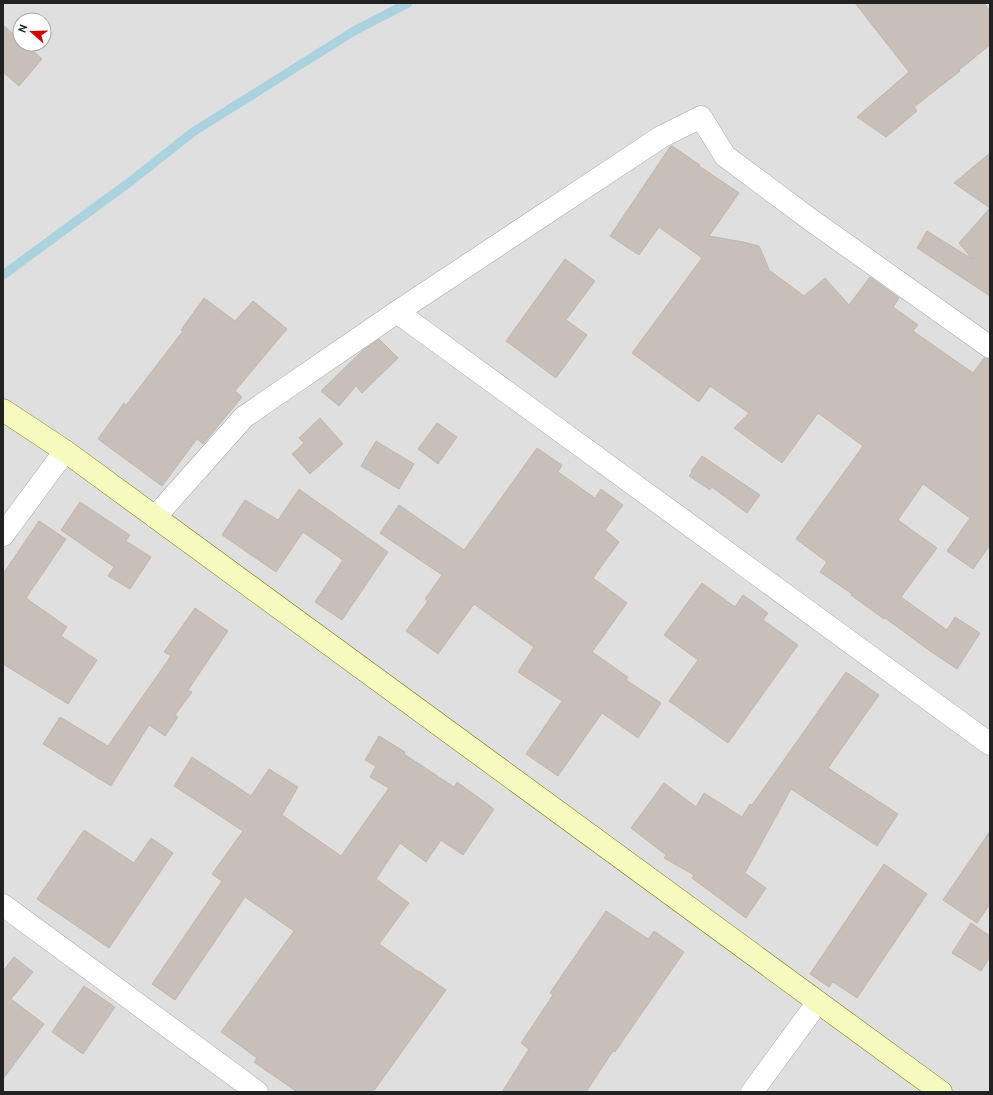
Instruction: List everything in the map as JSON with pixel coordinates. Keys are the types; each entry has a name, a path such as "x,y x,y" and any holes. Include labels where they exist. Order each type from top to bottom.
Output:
{"street":[{"path":"155,517 244,418 397,312 661,136 701,117 725,156 811,220 990,347"},
{"path":"397,312 990,744"},
{"path":"3,410 65,451 941,1092"},
{"path":"3,535 65,451"},
{"path":"3,905 257,1092"},
{"path":"752,1092 818,1002"}],"shaded area":[{"path":"3,3 990,3 990,1092 3,1092"}],"building":[{"path":"855,3 984,3 990,11 990,45 914,107 917,111 886,137 857,117 909,72"},
{"path":"3,25 12,33 12,52 34,52 42,59 19,86 3,72"},
{"path":"672,146 739,193 709,236 759,246 769,270 804,296 825,278 849,305 870,277 899,298 893,307 918,325 913,331 973,373 984,358 990,359 990,545 973,569 947,551 970,518 923,484 898,520 937,548 901,597 947,630 955,617 980,633 957,669 885,618 884,619 851,595 852,594 820,572 827,562 796,539 863,446 818,413 782,463 734,428 749,413 710,386 699,402 632,353 702,258 659,227 639,255 610,236"},
{"path":"990,153 990,208 954,183"},
{"path":"990,208 990,296 917,248 927,231 972,259 959,243"},
{"path":"565,259 595,281 566,320 587,335 556,378 506,341"},
{"path":"204,298 235,321 253,301 287,329 235,391 242,397 203,444 197,439 162,486 98,439 124,403 126,405 183,331 181,330"},
{"path":"379,339 398,358 362,393 356,386 339,406 321,391 362,351"},
{"path":"320,418 343,444 310,474 292,454 304,443 299,438"},
{"path":"437,423 457,437 438,464 418,449"},
{"path":"376,441 414,464 399,489 361,466"},
{"path":"537,448 562,465 558,472 595,498 601,489 623,505 605,530 619,542 593,578 627,603 592,652 628,677 626,680 661,703 638,738 602,713 558,776 526,754 562,701 518,672 534,647 474,604 438,654 406,631 428,601 425,599 442,575 380,533 399,505 464,550"},
{"path":"702,456 760,495 747,513 712,487 710,490 689,476"},
{"path":"299,489 388,552 342,620 315,602 343,560 303,532 276,572 222,535 245,500 278,520"},
{"path":"80,502 130,535 126,541 151,557 130,589 108,576 114,567 61,530"},
{"path":"39,521 66,539 26,598 67,627 61,636 97,660 68,704 3,664 3,574"},
{"path":"702,583 735,607 743,595 768,613 763,620 798,645 728,743 669,701 698,660 664,635"},
{"path":"195,608 228,631 188,690 192,692 175,715 178,717 165,736 149,725 111,786 43,744 60,717 108,746 171,656 164,652"},
{"path":"846,672 879,695 828,768 898,814 877,846 791,789 745,873 766,888 746,918 692,878 694,875 664,858 666,855 631,828 664,783 696,807 704,793 742,817"},
{"path":"379,736 405,752 404,754 454,787 457,782 494,809 463,855 441,840 426,862 400,843 376,879 409,903 379,944 446,990 373,1092 297,1092 254,1062 257,1058 221,1032 294,931 245,897 175,1000 152,984 222,881 212,874 243,831 174,786 192,757 251,796 269,769 298,787 282,815 341,856 389,788 370,777 376,766 365,760"},
{"path":"84,830 134,863 151,838 173,853 109,948 37,899"},
{"path":"990,831 990,904 977,923 943,900"},
{"path":"884,864 927,894 857,998 833,982 829,987 810,974"},
{"path":"606,911 648,939 654,931 684,952 615,1052 613,1051 586,1092 502,1092 529,1049 521,1043 553,995 550,993"},
{"path":"971,923 990,936 990,957 981,971 952,953"},
{"path":"14,957 33,972 11,999 44,1024 3,1079 3,971"},
{"path":"84,986 115,1007 83,1054 52,1032"}],"waterway":[{"path":"3,275 131,181 193,132 354,31 408,3"}]}
